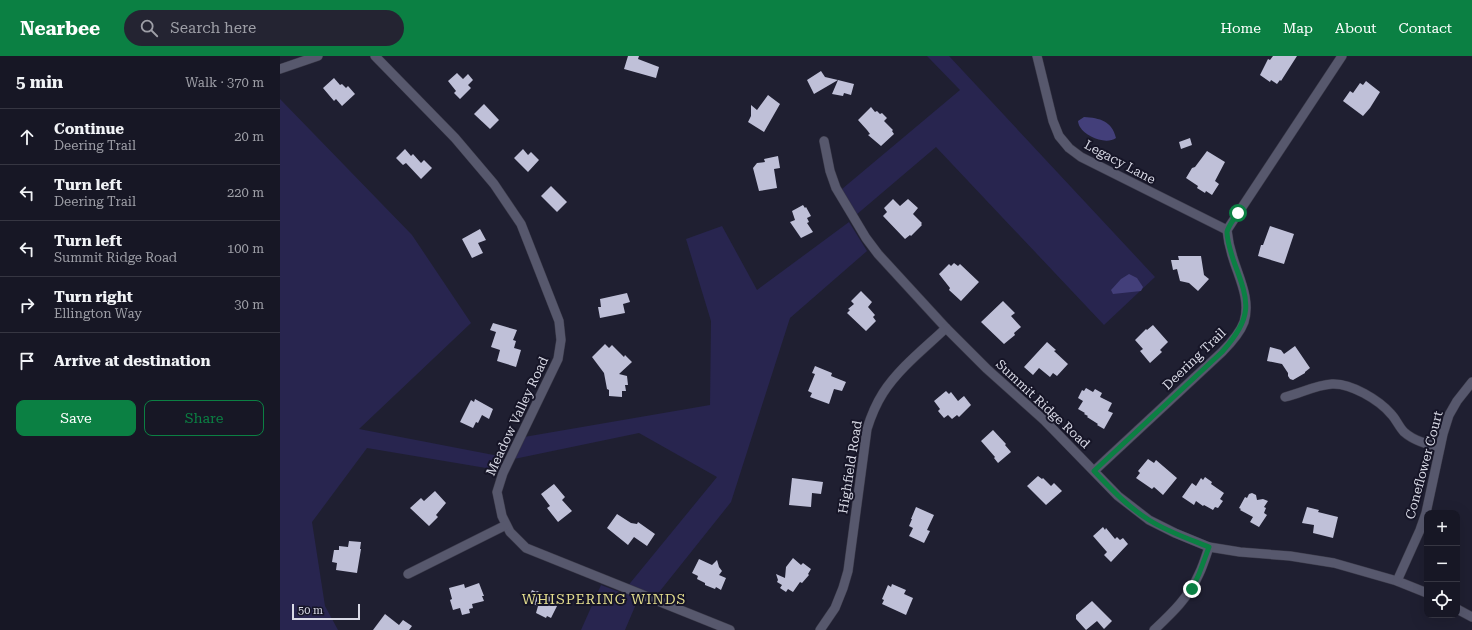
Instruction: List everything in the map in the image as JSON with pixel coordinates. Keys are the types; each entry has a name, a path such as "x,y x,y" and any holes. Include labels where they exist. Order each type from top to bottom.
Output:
{"street":[{"path":"280,68 318,56"},
{"name":"Meadow Valley Road","path":"375,56 455,138 494,184 521,224 559,321 561,340 558,359 503,473 497,492 502,516 510,532 526,548 730,630"},
{"name":"Legacy Lane","path":"1037,56 1053,121 1059,136 1069,148 1081,157 1227,230"},
{"path":"1227,230 1342,56"},
{"name":"Summit Ridge Road","path":"824,141 830,170 836,188 866,238 878,254 946,328 1003,385 1045,421 1118,496 1149,520 1174,533 1209,547 1334,562 1398,581 1424,592"},
{"name":"Deering Trail","path":"1094,471 1222,352 1236,336 1244,321 1246,303 1242,283 1229,245 1227,230"},
{"name":"Highfield Road","path":"820,630 835,608 848,571 867,429 873,411 894,378 946,328"},
{"name":"Coneflower Court","path":"1398,581 1426,513 1440,447 1449,415 1457,401 1472,382"},
{"path":"1285,397 1322,385 1334,384 1355,388 1376,401 1391,413 1403,431 1415,440 1440,447"},
{"path":"408,574 506,525"},
{"path":"1154,630 1181,604 1192,589 1209,547"},
{"path":"1460,611 1472,617"}],"shaded area":[{"path":"927,56 949,56 1155,277 1104,325 936,147 856,215 842,189 960,90"},
{"path":"280,99 412,235 471,323 359,429 504,457 498,470 367,448 312,522 325,606 338,630 280,630"},
{"path":"1084,117 1095,118 1108,124 1112,128 1116,138 1107,141 1091,137 1083,131 1078,122"},
{"path":"849,222 867,251 790,318 731,502 656,596 642,590 625,630 581,630 601,585 622,593 717,477 639,433 514,459 524,437 710,405 711,321 686,239 722,226 757,290"},
{"path":"1129,274 1137,278 1143,287 1141,291 1113,294 1111,290 1121,279"}],"building":[{"path":"628,56 639,56 638,59 659,67 656,78 624,69"},
{"path":"1273,56 1297,56 1281,81 1280,80 1277,84 1271,80 1270,82 1260,75 1268,59 1270,60"},
{"path":"821,71 825,77 838,80 814,94 807,80"},
{"path":"457,73 463,79 468,74 473,80 468,85 471,88 460,99 454,93 456,91 448,81"},
{"path":"334,78 340,85 342,84 346,88 348,86 355,94 342,106 336,99 334,101 323,88"},
{"path":"838,80 854,84 851,95 844,93 843,96 832,94"},
{"path":"1366,81 1380,92 1363,116 1343,101 1350,91 1353,93 1360,83 1363,85"},
{"path":"768,95 780,104 764,132 748,122 751,116 751,105 757,110"},
{"path":"484,104 499,120 490,129 474,114"},
{"path":"871,107 875,112 877,111 880,114 882,113 887,118 884,121 893,130 892,131 894,134 881,146 868,135 870,134 858,120"},
{"path":"1190,138 1192,145 1181,149 1179,142"},
{"path":"405,149 411,156 413,154 421,163 424,160 432,168 421,179 406,163 403,165 396,158"},
{"path":"523,149 528,155 531,152 539,160 528,172 514,158"},
{"path":"1207,151 1225,162 1215,181 1219,184 1212,195 1197,188 1198,186 1186,178 1192,168 1195,167"},
{"path":"778,156 780,168 774,169 777,188 759,191 753,168 757,163 765,162 764,159"},
{"path":"551,186 567,202 557,212 541,196"},
{"path":"893,199 900,206 908,199 918,208 913,214 922,223 922,225 911,236 910,235 905,239 883,216 887,212 884,208"},
{"path":"803,205 805,208 806,207 811,216 807,218 809,222 807,223 813,232 801,238 790,222 795,220 792,211"},
{"path":"1270,226 1294,234 1284,264 1258,256 1261,245 1263,245"},
{"path":"480,229 486,240 478,243 483,253 472,258 462,239"},
{"path":"1178,256 1201,256 1204,275 1209,279 1198,291 1189,283 1180,281 1177,269 1173,270 1171,260 1179,260"},
{"path":"954,263 958,266 960,264 979,282 961,301 949,290 950,288 939,274 949,264 951,266"},
{"path":"861,291 872,302 868,307 875,315 873,317 876,321 866,331 847,313 850,310 848,309 854,304 851,301"},
{"path":"627,293 630,302 623,304 625,313 600,318 598,307 601,307 600,299"},
{"path":"1003,301 1015,313 1011,316 1021,327 1014,333 1015,335 1004,344 981,322"},
{"path":"493,323 517,330 513,340 516,341 514,348 521,350 516,367 497,361 500,350 491,347 496,332 490,330"},
{"path":"1153,325 1168,342 1160,350 1162,352 1150,363 1140,351 1143,349 1135,340 1146,329 1147,330"},
{"path":"1047,342 1068,364 1057,376 1053,373 1050,377 1039,368 1033,375 1024,367"},
{"path":"605,344 609,348 612,345 624,357 625,355 632,362 619,374 627,376 628,385 625,385 626,391 622,391 622,397 609,396 609,390 607,389 604,373 592,357"},
{"path":"1295,346 1310,368 1305,373 1293,380 1290,379 1282,364 1267,361 1270,347 1281,350 1284,354"},
{"path":"815,366 832,373 831,376 846,382 842,391 834,389 829,404 810,397 812,393 808,391 815,374 812,373"},
{"path":"1086,388 1093,392 1095,389 1102,393 1100,397 1112,403 1108,411 1113,413 1104,429 1078,409 1083,401 1078,398 1082,390 1084,391"},
{"path":"946,391 949,394 951,392 958,401 964,396 971,405 959,417 957,415 952,419 948,415 944,418 938,411 940,409 934,401"},
{"path":"475,399 493,409 489,419 482,415 478,423 476,422 473,428 460,422 471,400 474,402"},
{"path":"993,430 1011,452 998,463 994,458 995,457 981,441"},
{"path":"1148,459 1154,463 1156,460 1177,478 1163,495 1154,487 1152,489 1136,478 1140,473 1138,471"},
{"path":"1038,476 1042,479 1043,478 1051,486 1054,483 1062,491 1046,505 1027,486"},
{"path":"1205,477 1212,482 1211,484 1224,493 1220,499 1223,501 1218,508 1215,507 1213,510 1196,501 1194,505 1182,497 1192,483 1196,486 1201,478 1203,480"},
{"path":"792,478 823,482 821,494 812,493 811,507 789,505"},
{"path":"554,484 565,497 562,500 572,511 558,522 547,508 550,506 541,494"},
{"path":"435,491 446,503 436,515 438,517 429,526 410,508 421,498 424,501"},
{"path":"1252,493 1256,495 1257,500 1263,499 1268,501 1264,507 1266,508 1264,513 1267,515 1259,527 1250,522 1253,517 1239,508 1245,497 1247,498 1249,494"},
{"path":"916,507 934,515 927,530 930,531 924,543 909,536 913,528 909,526"},
{"path":"1307,507 1319,510 1318,512 1338,517 1333,538 1313,533 1314,525 1302,523"},
{"path":"617,514 631,523 637,524 638,522 655,534 647,546 634,537 628,545 607,528"},
{"path":"1103,527 1105,530 1106,528 1115,539 1117,537 1120,540 1123,538 1128,544 1111,562 1104,555 1107,552 1093,536"},
{"path":"349,541 361,542 357,573 336,570 337,563 332,562 334,550 339,550 339,546 348,547"},
{"path":"793,558 801,565 803,563 811,569 808,574 809,575 802,583 800,582 793,592 788,589 786,592 780,588 782,585 777,582 778,580 776,574 785,578 786,567"},
{"path":"699,559 712,565 717,560 722,571 719,575 726,578 721,590 716,587 715,589 705,585 705,583 697,579 698,576 692,573"},
{"path":"479,583 484,596 482,596 484,601 472,604 473,608 469,609 470,613 462,615 460,608 453,610 449,588 464,584 465,588"},
{"path":"892,584 906,590 904,594 913,598 906,615 882,604 884,600 882,599 888,585 891,587"},
{"path":"532,590 553,598 552,601 558,604 551,618 547,616 546,618 536,613 538,606 527,601"},
{"path":"1092,601 1112,621 1104,629 1097,621 1086,630 1076,619 1076,615"},
{"path":"385,614 399,625 403,620 412,626 409,630 373,630"}],"district":[{"name":"WHISPERING WINDS","path":"604,599"}],"route":[{"path":"1192,589 1209,547 1174,533 1149,520 1118,496 1094,471 1222,352 1236,336 1244,321 1246,303 1242,283 1229,245 1227,230 1238,213"}]}
